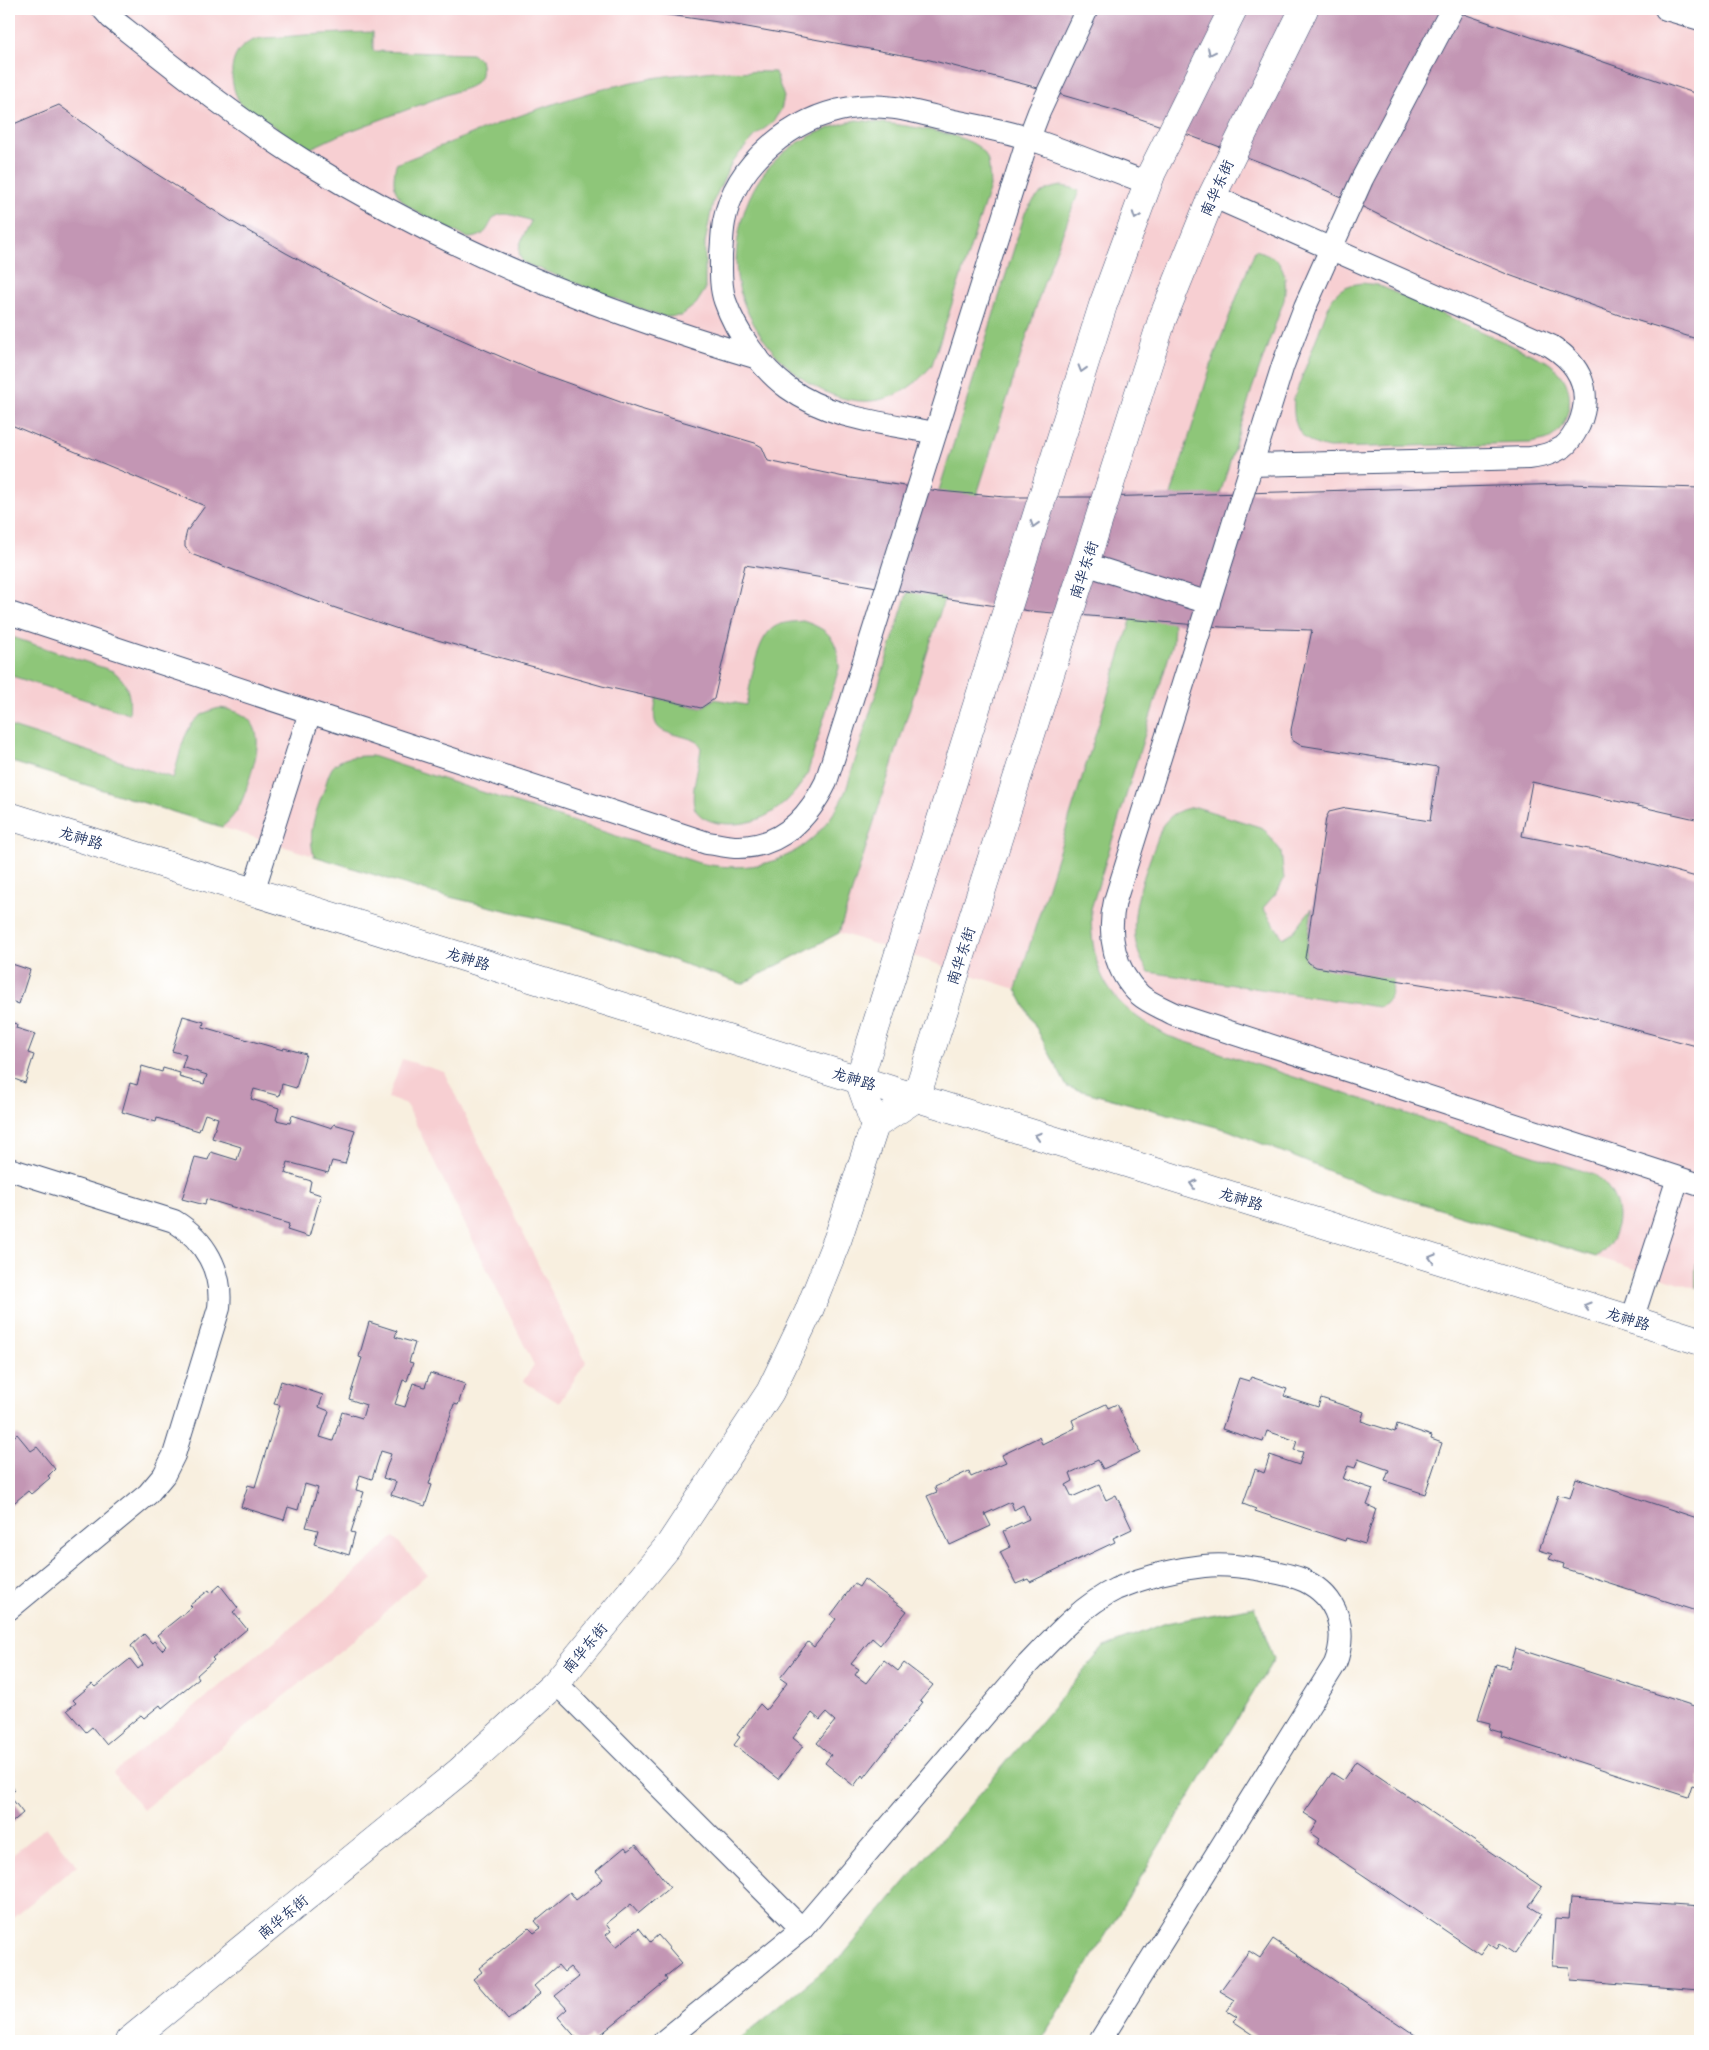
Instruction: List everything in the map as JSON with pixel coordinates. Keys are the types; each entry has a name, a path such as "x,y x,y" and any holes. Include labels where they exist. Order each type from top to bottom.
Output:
{"street":[{"path":"916,1098 875,1125 858,1080 1103,305 1148,183 1233,9"},
{"name":"南华东街","path":"916,1098 1162,320 1212,196 1304,9"},
{"name":"龙神路","path":"9,816 1700,1341"},
{"name":"南华东街","path":"129,2041 460,1771 556,1683 670,1544 770,1392 808,1313 838,1238 875,1125"}],"lane":[{"path":"103,9 111,18 238,116 304,161 425,230 508,270 605,309 758,358"},
{"path":"9,613 707,843 739,847 765,842 789,832 805,818 817,801 826,782 1029,139 1087,9"},
{"path":"1452,9 1366,170 1330,248 1283,365 1114,900 1111,917 1116,956 1125,978 1141,996 1174,1014 1700,1185"},
{"path":"1666,9 1700,19"},
{"path":"935,433 844,414 818,406 788,389 767,370 734,322 724,300 721,272 724,221 741,180 775,141 798,125 822,114 850,108 875,106 905,109 1029,139 1148,183"},
{"path":"1212,196 1551,346 1564,354 1575,367 1582,380 1586,407 1576,431 1565,446 1548,455 1530,458 1251,465"},
{"path":"1085,564 1209,602"},
{"path":"253,892 310,712"},
{"path":"9,1169 174,1221 189,1230 208,1252 218,1279 220,1293 219,1308 174,1455 164,1475 148,1494 9,1608"},
{"path":"1632,1320 1678,1178"},
{"path":"664,2041 802,1929 1027,1665 1066,1625 1090,1605 1115,1590 1157,1574 1205,1565 1235,1565 1303,1580 1320,1589 1337,1611 1341,1630 1340,1652 1335,1664 1100,2041"},
{"path":"556,1683 802,1929"}],"shaded area":[{"path":"9,9 1700,9 1700,1289 1371,1188 1228,1130 1067,1087 1016,989 840,933 742,984 580,928 433,893 9,761"},
{"path":"402,1059 444,1072 586,1362 559,1403 523,1381 534,1365 406,1104 388,1098"},
{"path":"394,1537 427,1574 367,1629 143,1810 113,1773 337,1590"},
{"path":"46,1827 77,1865 9,1921 9,1858"}],"green space":[{"path":"373,32 373,51 472,54 480,60 481,74 476,82 467,88 337,136 309,149 241,105 234,87 232,68 238,51 254,40 304,35"},
{"path":"714,71 775,72 784,97 781,110 772,123 756,135 732,162 713,202 705,243 705,290 696,304 681,316 665,317 655,314 524,263 519,253 519,248 531,221 514,215 502,214 492,221 485,232 468,238 420,214 403,202 396,191 394,180 396,164 491,127 555,104 620,85 661,77"},
{"path":"856,120 922,129 958,137 982,150 987,158 989,167 990,187 932,365 907,389 880,400 852,400 824,392 798,376 775,354 757,329 743,301 736,270 738,239 742,219 749,198 770,165 800,142 817,133"},
{"path":"1062,186 1079,191 1044,282 839,933 742,984 580,928 433,893 314,856 311,839 313,822 332,768 345,759 367,756 372,756 699,863 746,866 768,863 787,855 805,844 821,830 846,790 1025,213 1040,194"},
{"path":"1255,250 1272,257 1282,268 1285,282 1284,300 1252,389 1204,547 1149,566 1214,356"},
{"path":"1362,283 1378,285 1546,361 1560,373 1568,387 1568,411 1561,428 1546,440 1531,443 1329,448 1311,442 1304,437 1296,425 1294,398 1330,302 1343,288"},
{"path":"1138,598 1169,615 1174,625 1173,643 1091,909 1095,953 1107,986 1131,1012 1168,1036 1595,1175 1612,1194 1618,1216 1613,1238 1596,1257 1371,1188 1228,1130 1067,1087 1016,989"},
{"path":"803,621 820,628 831,637 837,650 839,668 807,775 790,797 770,814 746,823 732,824 711,821 697,812 693,803 701,747 698,742 663,731 658,727 654,711 657,698 701,708 714,699 746,705 758,653 767,634 773,628 780,625"},
{"path":"9,636 113,671 122,680 129,695 129,714 9,675"},
{"path":"220,708 235,711 245,717 252,724 256,732 257,742 254,765 243,798 233,817 222,827 9,761 9,726 173,778 182,745 191,725 207,712"},
{"path":"1196,807 1263,828 1281,851 1284,879 1278,891 1263,908 1283,938 1293,932 1312,908 1305,958 1393,979 1391,993 1386,1003 1378,1007 1149,972 1139,955 1135,937 1135,919 1143,881 1162,826 1177,812"},
{"path":"1700,1249 1700,1289 1696,1288 1696,1263"},
{"path":"1255,1607 1274,1659 1041,2041 737,2041 844,1954 1104,1647 1166,1623"}],"building":[{"path":"628,9 1449,9 1700,95 1700,340 1619,315 1509,275 1441,246 1361,206 1281,170 1191,136 1117,111 930,60 725,23"},
{"path":"59,105 130,157 229,220 391,309 534,371 637,408 755,443 762,447 768,461 844,477 939,491 1005,497 1100,497 1568,484 1700,488 1700,820 1532,782 1522,836 1604,852 1700,878 1700,1047 1536,1003 1316,967 1309,963 1305,958 1326,818 1329,812 1346,808 1430,821 1438,767 1300,745 1292,740 1291,730 1312,630 1221,627 1030,611 745,565 714,699 701,708 602,686 398,629 321,603 191,554 185,547 187,531 205,506 9,424 9,126"},
{"path":"9,963 30,970 19,1004 9,1000"},
{"path":"183,1016 204,1022 203,1027 283,1050 284,1048 306,1054 296,1088 282,1084 279,1096 254,1089 251,1099 279,1108 276,1120 290,1123 292,1115 332,1128 334,1124 355,1130 345,1164 332,1161 328,1173 288,1162 285,1173 311,1181 309,1191 321,1195 309,1237 287,1230 289,1224 206,1199 205,1205 182,1199 195,1157 208,1160 211,1152 237,1160 241,1147 212,1138 218,1118 205,1114 199,1131 157,1118 156,1122 122,1112 130,1083 137,1085 142,1066 162,1072 163,1068 180,1073 179,1077 204,1084 207,1075 182,1067 186,1055 172,1051"},
{"path":"9,1022 17,1024 16,1028 35,1034 28,1053 34,1055 25,1083 9,1077"},
{"path":"369,1322 397,1331 395,1337 415,1343 409,1362 413,1363 407,1381 403,1380 395,1404 405,1407 413,1383 425,1387 430,1373 465,1384 458,1405 454,1404 429,1484 432,1485 425,1506 391,1495 396,1482 383,1478 391,1454 381,1451 372,1479 360,1475 356,1490 364,1492 351,1532 355,1533 349,1555 314,1544 318,1530 306,1527 318,1488 305,1484 298,1510 288,1507 284,1520 241,1507 248,1485 255,1487 280,1405 274,1404 281,1381 323,1395 319,1407 329,1411 320,1437 333,1441 342,1412 362,1418 366,1405 349,1399 362,1358 359,1357"},
{"path":"1251,1377 1287,1389 1284,1396 1318,1407 1321,1398 1364,1412 1361,1421 1395,1432 1397,1424 1432,1436 1431,1439 1442,1443 1425,1494 1385,1481 1389,1470 1358,1459 1355,1468 1348,1466 1343,1479 1373,1489 1367,1505 1376,1509 1365,1544 1346,1538 1345,1541 1255,1511 1256,1509 1243,1504 1255,1469 1264,1473 1270,1455 1299,1465 1303,1452 1294,1450 1297,1441 1267,1431 1263,1442 1222,1429 1239,1378 1249,1381"},
{"path":"1106,1404 1108,1408 1117,1404 1140,1452 1103,1469 1098,1460 1070,1473 1073,1481 1066,1485 1072,1497 1099,1485 1106,1500 1116,1495 1132,1529 1113,1538 1115,1542 1030,1582 1028,1579 1016,1584 1000,1552 1010,1547 1003,1531 1029,1519 1023,1505 1014,1510 1011,1502 985,1514 991,1526 950,1545 927,1496 937,1492 935,1487 969,1471 971,1477 1006,1462 1002,1455 1039,1437 1042,1444 1075,1428 1072,1420"},
{"path":"17,1434 31,1451 37,1447 55,1469 48,1476 50,1478 31,1494 28,1491 9,1507 9,1441"},
{"path":"1576,1478 1700,1519 1700,1612 1563,1568 1564,1564 1549,1559 1552,1554 1539,1550 1558,1495 1570,1498"},
{"path":"864,1579 907,1611 880,1645 872,1638 851,1664 859,1669 855,1675 866,1683 884,1660 898,1671 904,1663 933,1685 920,1701 923,1702 864,1778 862,1775 854,1786 825,1763 831,1755 817,1743 835,1721 826,1713 820,1720 812,1713 793,1738 803,1746 778,1779 734,1745 740,1737 737,1735 760,1704 766,1710 787,1683 780,1678 808,1642 814,1647 836,1619 831,1615 854,1584 859,1587"},
{"path":"220,1585 238,1608 233,1612 247,1629 212,1658 214,1660 197,1675 199,1678 162,1708 160,1705 144,1718 141,1715 106,1744 92,1727 86,1732 67,1710 76,1703 73,1700 92,1684 95,1687 130,1659 138,1669 143,1665 131,1646 144,1634 162,1650 166,1646 157,1635 192,1607 190,1605 209,1590 211,1593"},
{"path":"1515,1648 1700,1708 1700,1787 1692,1785 1688,1797 1502,1737 1503,1733 1489,1729 1490,1723 1478,1720 1480,1712 1496,1664 1509,1668"},
{"path":"1356,1761 1542,1887 1529,1906 1542,1914 1515,1954 1500,1944 1497,1949 1488,1943 1480,1954 1317,1844 1320,1839 1311,1833 1318,1822 1304,1813 1332,1773 1343,1780"},
{"path":"9,1783 15,1790 9,1795"},
{"path":"9,1795 23,1813 9,1825"},
{"path":"636,1845 670,1887 639,1913 631,1904 606,1924 611,1931 606,1935 616,1947 639,1928 650,1942 658,1935 682,1963 665,1977 667,1980 594,2040 591,2036 585,2041 579,2041 558,2017 567,2009 555,1996 579,1977 570,1967 564,1972 558,1965 534,1986 540,1993 508,2020 473,1979 482,1972 479,1968 529,1928 534,1933 541,1928 535,1921 570,1892 576,1900 603,1879 596,1871 625,1847 628,1851"},
{"path":"1571,1898 1700,1907 1700,1990 1571,1980 1569,1967 1552,1966 1555,1918 1569,1919"},
{"path":"1273,1939 1424,2041 1263,2041 1233,2021 1237,2017 1227,2011 1235,2000 1220,1991 1249,1951 1260,1958"}]}
